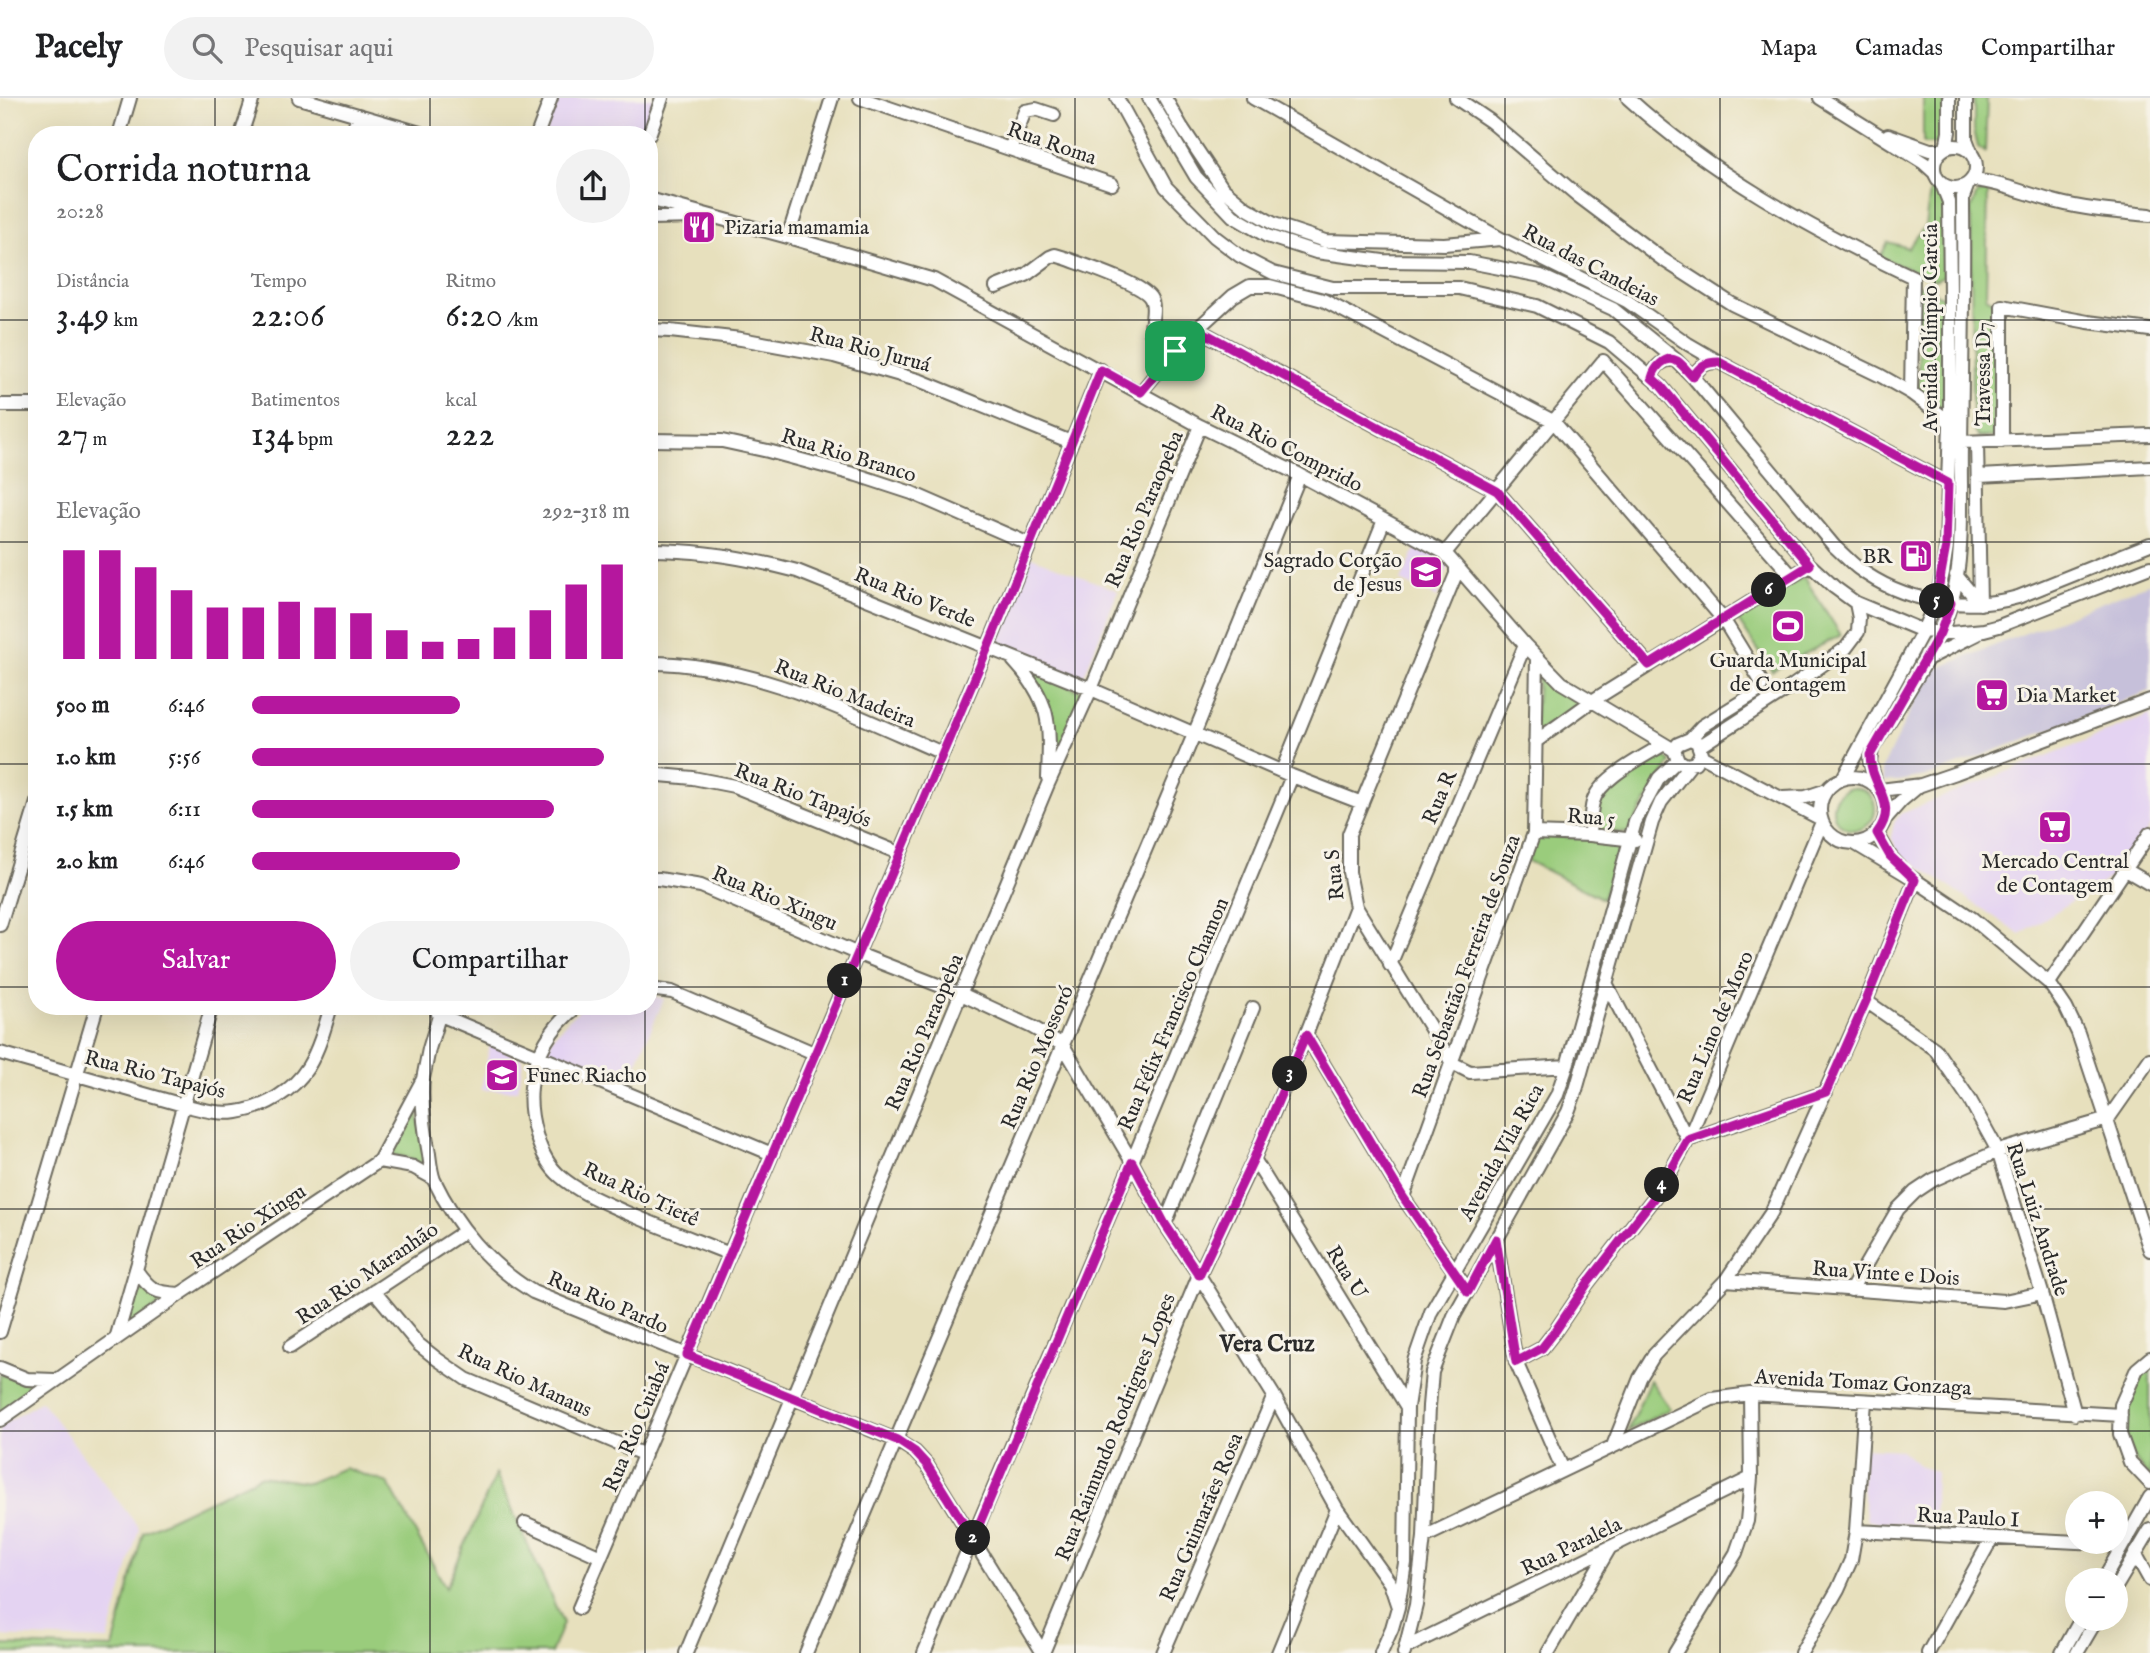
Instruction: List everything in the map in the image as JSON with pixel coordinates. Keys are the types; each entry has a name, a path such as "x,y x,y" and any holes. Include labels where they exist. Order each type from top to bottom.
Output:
{"street":[{"path":"122,126 130,98"},
{"path":"245,126 253,98"},
{"path":"299,98 396,126"},
{"path":"540,126 551,98"},
{"path":"652,126 662,98"},
{"path":"788,237 832,98"},
{"name":"Rua Roma","path":"860,98 1112,184"},
{"path":"1117,98 1166,187 1215,237 1240,256 1273,273 1333,288 1459,288 1537,306 1609,342 1661,386 1810,565 1834,587 1856,603 1923,631 1940,633 1984,630"},
{"path":"1149,98 1196,177 1233,216 1267,236 1316,252 1383,261 1469,262 1541,276 1613,309 1676,360 1696,372 1834,546 1858,568 1909,595 1951,603 1999,602 2018,597 2150,544"},
{"path":"1165,98 1223,189 1246,208 1274,224 1325,241 1444,244 1501,239"},
{"name":"Rua das Candeias","path":"1253,98 1501,239 1627,301 1688,344 1719,362 1948,483"},
{"path":"1457,98 1490,121 1577,195 1662,259 1732,304 1881,376 1911,393 1950,422"},
{"path":"1628,98 1707,163 1787,212 1867,256 1913,277 1911,393"},
{"path":"1819,98 1924,163 1954,188 1970,182 1986,182 2097,210 2150,215"},
{"path":"1938,177 1935,160 1944,149 1949,132 1949,98"},
{"path":"1966,98 1966,139 1973,155 1987,172 2033,196"},
{"path":"1010,149 1025,111 1036,109 1054,115"},
{"path":"355,126 358,115"},
{"path":"1861,124 1924,148 1944,149 1959,146 1973,155"},
{"path":"1970,182 1975,173 1973,155"},
{"name":"Avenida Olímpio Garcia","path":"1936,601 1946,546 1950,422 1949,202 1938,177"},
{"name":"Avenida Olímpio Garcia","path":"1951,603 1960,525 1963,197 1970,182"},
{"name":"Rua Rio Comprido","path":"658,202 934,279 1200,426 1300,475 1445,553 1562,683 1682,749 1822,820"},
{"path":"658,218 714,216"},
{"path":"996,287 1026,275 1050,257 1055,255 1065,258 1146,293 1153,306 1151,333 1175,351"},
{"path":"1141,392 1175,351 1233,296 1250,286 1270,286 1323,300 1553,421 1723,619 1761,681 1761,687 1757,691 1702,726 1682,749 1610,778 1599,789 1593,801 1590,835"},
{"name":"Travessa D7","path":"2002,441 2002,306 2150,330"},
{"path":"1197,329 1497,491 1649,665"},
{"name":"Rua Rio Juruá","path":"658,330 741,339 834,356 921,381 1071,442"},
{"path":"1688,344 1696,372"},
{"path":"1652,378 1659,365 1670,359 1676,360"},
{"path":"1445,553 1603,361 1792,576"},
{"path":"1696,372 1709,362 1719,362"},
{"name":"Rua Rio Cuiabá","path":"579,1608 988,647 1101,370"},
{"path":"0,405 28,405"},
{"name":"Rua Rio Paraopeba","path":"686,1653 1200,426"},
{"path":"1961,442 2150,435"},
{"name":"Rua Rio Branco","path":"658,440 722,441 768,450 833,468 912,493 1029,544"},
{"path":"1977,442 1980,604"},
{"path":"1979,476 2150,467"},
{"name":"Rua Rio Mossoró","path":"806,1653 1195,732 1300,475"},
{"name":"Rua Félix Francisco Chamon","path":"924,1653 1132,1162 1287,774 1384,520"},
{"name":"Rua Rio Verde","path":"658,550 722,554 797,571 1091,689 1287,774 1362,803"},
{"path":"1535,742 1592,701 1810,565"},
{"path":"1925,660 1984,630 2150,567"},
{"name":"Rua S","path":"1452,1063 1356,907 1349,872 1349,834 1456,574 1456,568"},
{"path":"1956,575 1980,604"},
{"path":"1445,600 1471,585"},
{"path":"1843,778 1923,631 1936,601"},
{"name":"Avenida Vila Rica","path":"1381,1653 1398,1606 1405,1563 1407,1407 1414,1362 1431,1312 1557,1095 1635,822 1651,790 1682,749 1791,687 1846,648 1858,632 1856,603"},
{"path":"1886,818 1886,803 1870,762 1872,749 1940,633 1951,603"},
{"name":"Rua R","path":"1390,965 1525,645"},
{"path":"1011,657 1032,682 1044,703 1049,736 1048,784"},
{"name":"Rua Sebastião Ferreira de Souza","path":"1403,1197 1534,833 1537,658"},
{"name":"Rua Rio Madeira","path":"658,663 687,664 803,693 942,753"},
{"path":"2150,700 1921,785 1879,788 1860,777 1843,778 1827,790 1820,808 1822,820 1830,834 1854,843 1973,919 2049,983 2066,1008 2078,1033 2150,1250"},
{"name":"Avenida Vila Rica","path":"1405,1650 1416,1605 1424,1538 1432,1372 1440,1348 1468,1292 1568,1112 1645,843 1682,749"},
{"name":"Rua Rio Tapajós","path":"658,775 734,786 899,853"},
{"path":"1854,843 1862,842 1877,833 1901,801 1921,785"},
{"path":"1779,798 1806,797 1827,790"},
{"name":"Rua Lino de Moro","path":"1516,1362 1542,1348 1587,1284 1660,1190 1688,1140 1822,820"},
{"path":"1,918 28,831"},
{"name":"Rua 5","path":"1534,833 1630,838 1645,843"},
{"path":"1877,833 1890,856 1912,878"},
{"path":"2049,983 2150,833"},
{"path":"2126,870 2150,884"},
{"path":"1613,1446 1640,1378 1654,1354 1726,1280 1771,1213 1866,1001 1912,878"},
{"name":"Rua Rio Xingu","path":"658,879 701,886 856,953 961,994 1032,1027 1063,1045"},
{"name":"Rua Raimundo Rodrigues Lopes","path":"1043,1653 1199,1275 1254,1158 1306,1035 1356,907"},
{"path":"1606,983 1688,1140 1826,1092"},
{"path":"658,990 672,992 814,1053"},
{"name":"Rua Luiz Andrade","path":"1866,1001 1935,1049 1970,1100 1998,1151 2042,1293 2075,1413"},
{"path":"1165,1224 1254,1008"},
{"path":"0,1332 94,1015"},
{"path":"116,1339 209,1015"},
{"name":"Rua Rio Tapajós","path":"0,1053 183,1105 212,1112 235,1112 258,1107 278,1097 296,1082 308,1067 321,1040 328,1015"},
{"name":"Rua Rio Xingu","path":"0,1420 180,1294 379,1161 423,1079 439,1015"},
{"path":"451,1015 538,1056 772,1154"},
{"name":"Rua Rio Tietê","path":"566,1015 549,1035 538,1056 529,1102 542,1150 558,1175 579,1190 610,1205 730,1254"},
{"path":"1306,1035 1403,1197 1468,1292"},
{"path":"1063,1045 1165,1224 1274,1396 1337,1509 1390,1583 1398,1606"},
{"path":"1851,1290 1898,1209 1915,1192 1933,1180 1998,1151 2108,1119 2150,1059"},
{"path":"1452,1063 1470,1072 1567,1066"},
{"name":"Rua Rio Pardo","path":"423,1079 423,1122 433,1178 465,1231 491,1261 533,1292 897,1440 915,1452 927,1465 1043,1653"},
{"name":"Rua U","path":"1254,1158 1407,1407"},
{"path":"379,1161 413,1167 433,1178"},
{"name":"Rua Rio Maranhão","path":"290,1347 465,1231"},
{"path":"1496,1239 1516,1362 1563,1471"},
{"path":"136,1269 148,1287 162,1293 180,1294"},
{"name":"Rua Vinte e Dois","path":"1726,1280 2004,1301 2042,1293"},
{"name":"Rua Rio Manaus","path":"374,1291 418,1344 467,1379 645,1455"},
{"path":"2150,1358 2137,1369 2121,1405 2120,1434 2130,1462 2150,1483"},
{"path":"0,1368 27,1379 55,1380"},
{"path":"1675,1653 1736,1553 1747,1521 1751,1478 1750,1394"},
{"name":"Avenida Tomaz Gonzaga","path":"1424,1538 1712,1399 1750,1394 2121,1415"},
{"name":"Rua Guimarães Rosa","path":"1163,1653 1274,1396"},
{"path":"1801,1653 1838,1589 1851,1560 1856,1531 1865,1401"},
{"name":"Rua Paralela","path":"1405,1650 1751,1478"},
{"path":"2128,1535 2150,1497"},
{"path":"1278,1653 1337,1509"},
{"path":"525,1524 601,1557"},
{"path":"2127,1568 2150,1530"},
{"name":"Rua Paulo I","path":"1856,1531 2065,1541"},
{"path":"1928,1653 1992,1538"},
{"path":"1548,1653 1609,1549"},
{"path":"2136,1553 2150,1580"},
{"path":"1383,1574 1395,1572 1405,1563"},
{"path":"2062,1653 2074,1631"},
{"path":"2077,1653 2090,1631"}],"shaded area":[{"path":"557,98 654,98 645,126 548,126"},
{"name":"Sagrado Corção de Jesus","path":"1418,543 1450,562 1437,598 1401,581"},
{"path":"1029,556 1118,591 1082,680 993,644"},
{"path":"2150,583 2150,691 1931,775 1884,781 1882,769 1929,672"},
{"path":"2150,715 2150,826 2122,870 2020,934 1899,853 1891,837 1894,823 1900,814"},
{"path":"658,997 664,999 658,1013"},
{"path":"574,1015 657,1015 626,1087 547,1051 553,1037"},
{"name":"Funec Riacho","path":"490,1044 523,1059 518,1090 481,1090"},
{"path":"41,1401 139,1528 108,1640 0,1636 0,1427"},
{"path":"1863,1448 1901,1450 1919,1466 1936,1472 1934,1526 1867,1521 1862,1487"}],"green space":[{"path":"1923,98 1944,98 1945,130 1939,144 1923,144"},
{"path":"1974,98 1987,98 1985,152 1978,147 1974,130"},
{"path":"1931,185 1938,190 1945,203 1944,276 1935,280 1880,257 1888,242 1908,248 1925,226"},
{"path":"1988,190 1986,297 1997,303 2000,430 1994,437 1978,437 1972,429 1971,208 1977,194"},
{"path":"1917,285 1944,297 1945,411 1919,393"},
{"name":"Guarda Municipal de Contagem","path":"1804,577 1841,635 1772,671 1736,617"},
{"path":"1539,664 1560,689 1583,703 1534,734"},
{"path":"1026,668 1085,693 1052,769 1053,734"},
{"path":"1657,752 1671,762 1627,833 1594,831 1597,789"},
{"path":"1854,788 1869,794 1875,809 1869,824 1854,830 1839,824 1833,809 1839,794"},
{"path":"1536,835 1622,840 1603,899 1528,861"},
{"path":"417,1110 427,1168 413,1159 389,1154"},
{"path":"136,1278 171,1297 121,1332"},
{"path":"2150,1364 2150,1478 2131,1450 2125,1421 2132,1392"},
{"path":"0,1374 36,1386 0,1416"},
{"path":"1650,1380 1670,1409 1628,1431"},
{"path":"344,1468 388,1483 446,1588 496,1474 563,1623 551,1653 0,1653 0,1645 113,1648 143,1532 260,1476 308,1483"}],"place":[{"name":"Pizaria mamamia","path":"699,227"},
{"name":"BR","path":"1916,556"},
{"name":"Sagrado Corção de Jesus","path":"1426,572"},
{"name":"Guarda Municipal de Contagem","path":"1788,626"},
{"name":"Dia Market","path":"1992,695"},
{"name":"Mercado Central de Contagem","path":"2055,827"},
{"name":"Funec Riacho","path":"502,1075"}],"district":[{"name":"Vera Cruz","path":"1267,1343"}],"route":[{"path":"1197,329 1497,491 1649,665 1810,565 1652,378 1654,371 1662,363 1670,359 1676,360 1693,377 1700,366 1719,362 1948,483 1946,546 1936,601 1951,603 1940,633 1870,755 1873,774 1877,787 1884,796 1887,811 1877,833 1890,856 1915,880 1826,1092 1688,1140 1660,1190 1587,1284 1556,1330 1542,1348 1516,1362 1496,1239 1468,1292 1403,1197 1306,1035 1254,1158 1199,1275 1165,1224 1132,1162 973,1539 927,1465 915,1452 897,1440 687,1355 988,647 1101,370 1141,392 1175,351 1197,329"}]}
